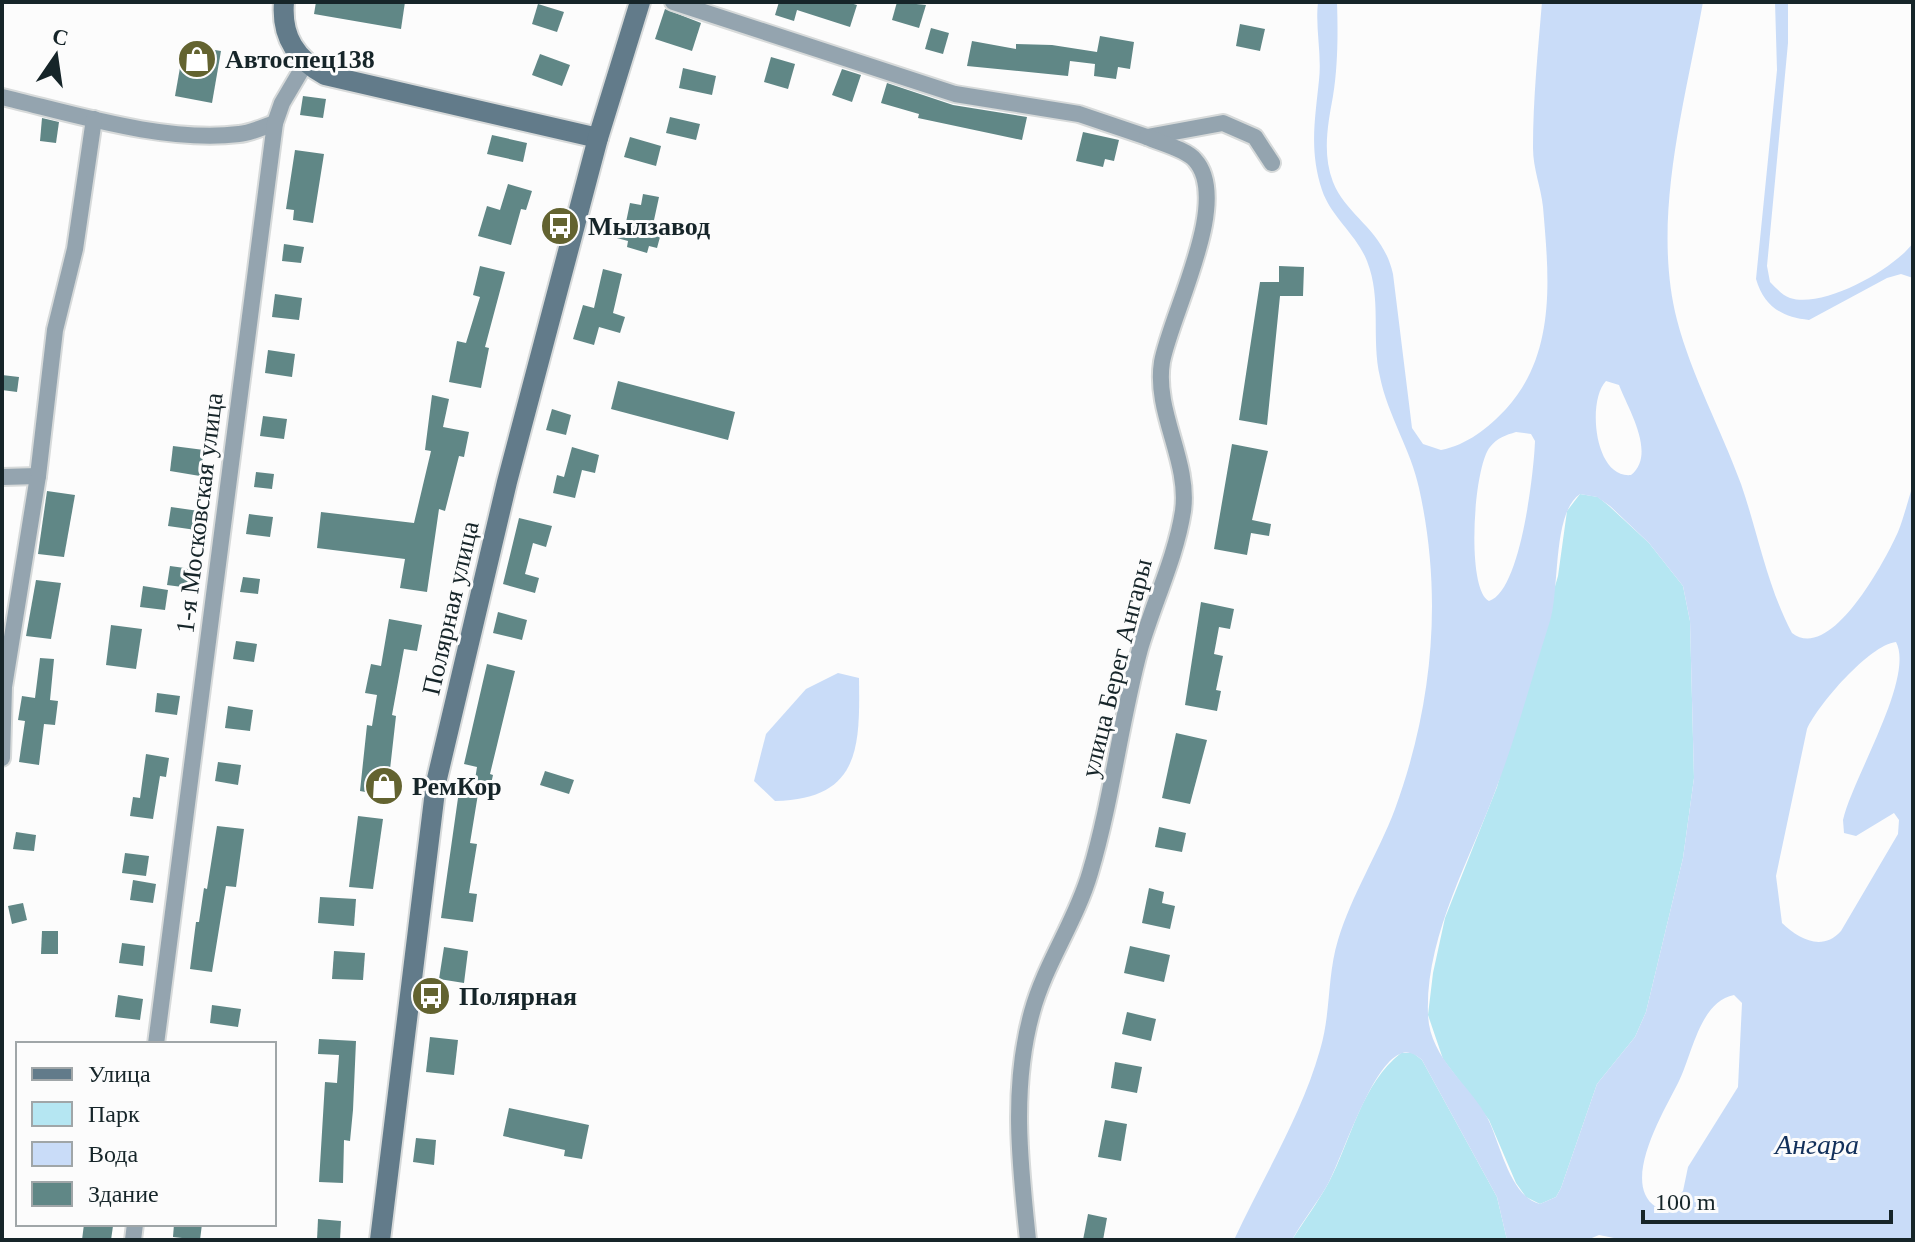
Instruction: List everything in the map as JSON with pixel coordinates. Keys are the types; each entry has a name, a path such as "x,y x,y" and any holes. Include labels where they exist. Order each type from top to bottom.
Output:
{"main road":[{"path":"284,2 285,32 293,51 305,64 346,81 598,138"},
{"name":"Полярная улица","path":"380,1240 436,783 507,482 598,138 640,2"}],"street":[{"name":"улица Берег Ангары","path":"673,2 955,94 1079,114 1147,137 1194,158 1204,175 1206,225 1162,364 1162,391 1180,475 1183,511 1140,650 1090,874 1032,1011 1023,1063 1018,1138 1028,1240"},
{"name":"1-я Московская улица","path":"156,1042 275,123 282,103 305,64"},
{"path":"2,97 94,119 180,133 241,134 275,123"},
{"path":"2,758 4,687 38,476 55,330 75,249 94,119"},
{"path":"1147,137 1223,123 1255,137 1272,163"},
{"path":"2,477 38,476"}],"green space":[{"path":"1580,494 1598,497 1609,506 1649,543 1683,586 1690,621 1694,778 1683,858 1646,1012 1635,1037 1597,1084 1561,1188 1556,1197 1540,1204 1526,1197 1516,1183 1489,1120 1443,1059 1428,1015 1445,918 1497,787 1558,576 1567,511"},
{"path":"1401,1053 1413,1053 1422,1060 1497,1197 1507,1240 1292,1240 1329,1182 1376,1080"}],"water":[{"name":"Ангара","path":"1318,2 1337,2 1336,73 1327,139 1333,182 1388,259 1393,274 1412,428 1423,444 1441,450 1476,435 1506,409 1534,364 1542,339 1547,260 1543,207 1533,148 1542,2 1703,2 1680,120 1669,202 1670,281 1683,341 1741,484 1769,578 1792,633 1807,638 1823,634 1855,605 1891,546 1913,485 1913,1240 1624,1240 1599,1235 1587,1240 1507,1240 1497,1197 1422,1060 1406,1053 1389,1062 1379,1075 1359,1112 1329,1182 1292,1240 1234,1240 1292,1123 1312,1075 1323,1036 1338,940 1350,906 1395,809 1408,770 1426,690 1430,650 1431,569 1426,529 1411,460 1380,377 1371,275 1363,252 1326,200 1315,162 1314,135 1320,70","holes":["1606,381 1619,385 1634,418 1641,455 1631,475 1619,473 1609,465 1602,452 1596,420 1600,391","1516,432 1531,434 1535,441 1524,528 1517,554 1510,576 1500,592 1489,601 1482,592 1477,575 1474,528 1484,459 1499,439","1580,494 1597,497 1649,543 1683,586 1690,621 1694,778 1683,858 1646,1012 1635,1037 1597,1084 1561,1188 1556,1197 1540,1204 1521,1191 1507,1168 1488,1119 1436,1045 1428,1015 1429,986 1441,928 1504,768 1550,621 1565,517","1896,642 1900,658 1897,679 1843,820 1844,833 1856,836 1894,813 1899,820 1898,834 1841,931 1826,941 1811,941 1782,923 1776,876 1807,729 1846,678 1872,653","1734,995 1742,1003 1738,1087 1688,1167 1683,1191 1668,1207 1656,1207 1646,1196 1642,1181 1649,1145 1699,1030 1713,1007 1722,999"]},
{"path":"1775,2 1788,2 1788,43 1767,266 1770,282 1790,298 1820,298 1874,275 1913,243 1913,278 1901,274 1887,278 1809,320 1790,316 1775,308 1764,296 1756,279 1777,70"},
{"path":"838,673 859,678 858,726 849,765 839,780 824,791 803,798 775,801 754,781 766,734 806,689"}],"building":[{"path":"316,2 405,2 401,29 314,14"},
{"path":"779,2 847,2 857,5 850,27 797,10 794,21 775,15"},
{"path":"897,2 926,5 919,28 892,20"},
{"path":"538,4 564,12 557,32 532,24"},
{"path":"665,9 701,23 692,51 655,39"},
{"path":"1240,24 1265,29 1260,51 1236,46"},
{"path":"931,28 949,33 943,54 925,49"},
{"path":"1100,36 1134,42 1130,69 1118,67 1116,79 1094,76 1095,64 1070,61 1068,76 967,66 972,41 1016,49 1016,44 1052,45 1097,52"},
{"path":"184,45 221,51 212,103 175,96"},
{"path":"540,54 570,65 562,86 532,75"},
{"path":"771,57 795,64 788,89 764,82"},
{"path":"683,68 716,76 712,95 679,88"},
{"path":"842,69 861,75 852,102 832,95"},
{"path":"887,83 953,105 1027,117 1022,140 918,118 919,114 881,103"},
{"path":"303,96 326,99 323,118 300,115"},
{"path":"670,117 700,124 696,140 666,133"},
{"path":"42,118 59,122 56,143 40,141"},
{"path":"1083,132 1119,140 1114,161 1105,159 1103,167 1076,161"},
{"path":"492,135 527,143 523,162 487,154"},
{"path":"630,137 661,146 656,166 624,157"},
{"path":"295,150 324,154 313,223 293,220 294,210 286,209"},
{"path":"508,184 532,191 526,210 521,209 511,245 478,236 487,206 500,210"},
{"path":"643,194 659,197 651,234 660,237 657,248 649,246 647,253 627,247 628,241 602,234 605,222 625,227 630,203 641,205"},
{"path":"284,244 304,247 301,263 282,261"},
{"path":"480,266 505,272 485,347 489,348 481,388 449,382 457,341 466,343 480,297 473,295"},
{"path":"1279,266 1304,267 1303,296 1280,296 1267,425 1239,420 1260,282 1279,282"},
{"path":"603,269 622,274 613,313 625,317 620,333 599,327 594,345 573,339 583,305 594,308"},
{"path":"275,294 302,298 299,320 272,317"},
{"path":"268,350 295,354 292,377 265,373"},
{"path":"2,375 19,377 17,392 2,390"},
{"path":"618,381 735,412 728,440 611,409"},
{"path":"432,395 449,399 443,427 469,432 464,457 459,456 445,511 439,509 427,592 400,588 405,559 317,548 321,512 414,523 431,451 425,450"},
{"path":"552,409 571,415 566,435 546,430"},
{"path":"263,416 287,419 284,439 260,436"},
{"path":"1232,444 1268,451 1252,520 1271,524 1269,536 1251,533 1247,555 1214,549"},
{"path":"173,446 204,450 200,476 170,471"},
{"path":"572,447 599,455 595,473 582,470 575,498 553,493 557,475 564,477"},
{"path":"256,472 274,474 272,489 254,487"},
{"path":"47,491 75,495 64,557 38,554"},
{"path":"171,507 206,512 203,531 168,526"},
{"path":"249,514 273,517 270,537 246,534"},
{"path":"519,518 552,526 546,547 533,543 525,574 539,578 535,593 503,584"},
{"path":"170,566 192,569 190,588 167,585"},
{"path":"243,577 260,579 258,594 240,592"},
{"path":"36,580 61,583 51,639 26,636"},
{"path":"143,586 168,590 165,610 140,607"},
{"path":"1201,602 1234,609 1230,629 1219,627 1214,654 1223,656 1216,690 1221,691 1217,711 1185,705"},
{"path":"498,612 527,620 522,640 493,633"},
{"path":"389,619 422,625 417,651 404,649 392,715 396,716 387,796 360,791 367,725 372,726 377,695 365,693 371,664 381,666"},
{"path":"111,625 142,629 136,669 106,665"},
{"path":"236,641 257,644 254,662 233,659"},
{"path":"40,658 54,659 50,700 58,701 55,725 44,724 39,765 19,762 25,721 18,720 22,696 35,698"},
{"path":"487,664 515,671 490,774 493,775 490,789 474,786 477,767 464,764"},
{"path":"157,693 180,696 177,715 155,712"},
{"path":"228,706 253,710 250,731 225,728"},
{"path":"1176,733 1207,740 1190,804 1162,798"},
{"path":"146,754 169,758 166,777 160,776 153,819 130,816 133,797 140,798"},
{"path":"218,762 241,765 238,785 215,781"},
{"path":"545,771 574,780 569,794 540,785"},
{"path":"459,791 478,794 470,843 477,844 469,893 477,894 473,922 441,918"},
{"path":"358,816 383,819 373,889 349,887"},
{"path":"217,826 244,829 236,887 226,886 212,972 190,969 196,922 199,922 204,888 207,889"},
{"path":"1159,827 1186,833 1182,852 1155,847"},
{"path":"16,832 36,835 34,851 13,849"},
{"path":"125,853 149,856 146,876 122,873"},
{"path":"133,880 156,884 153,903 130,900"},
{"path":"1149,888 1164,892 1162,903 1175,906 1170,929 1142,923"},
{"path":"320,897 356,899 354,926 318,923"},
{"path":"23,903 27,920 12,924 8,906"},
{"path":"42,931 58,931 58,954 41,954"},
{"path":"122,943 145,946 143,966 119,963"},
{"path":"1130,946 1170,955 1164,982 1124,973"},
{"path":"444,947 468,951 464,983 439,979"},
{"path":"334,951 365,953 363,980 332,979"},
{"path":"118,995 143,999 140,1020 115,1017"},
{"path":"212,1005 241,1009 238,1027 210,1023"},
{"path":"1127,1012 1156,1019 1151,1041 1122,1034"},
{"path":"430,1037 458,1040 454,1075 426,1072"},
{"path":"319,1039 356,1041 353,1110 350,1141 344,1140 343,1183 319,1182 325,1082 337,1083 339,1055 318,1054"},
{"path":"1115,1062 1142,1067 1137,1093 1111,1088"},
{"path":"509,1108 589,1125 582,1159 564,1156 565,1150 503,1136"},
{"path":"1105,1120 1127,1124 1121,1161 1098,1157"},
{"path":"416,1138 436,1140 434,1165 413,1162"},
{"path":"1088,1214 1107,1218 1103,1240 1083,1240"},
{"path":"318,1219 341,1221 340,1240 317,1240"},
{"path":"84,1226 113,1226 111,1240 82,1240"},
{"path":"174,1226 202,1226 200,1240 173,1237"}],"place":[{"name":"Автоспец138","path":"197,59"},
{"name":"Мылзавод","path":"560,226"},
{"name":"РемКор","path":"384,786"},
{"name":"Полярная","path":"431,996"}]}
